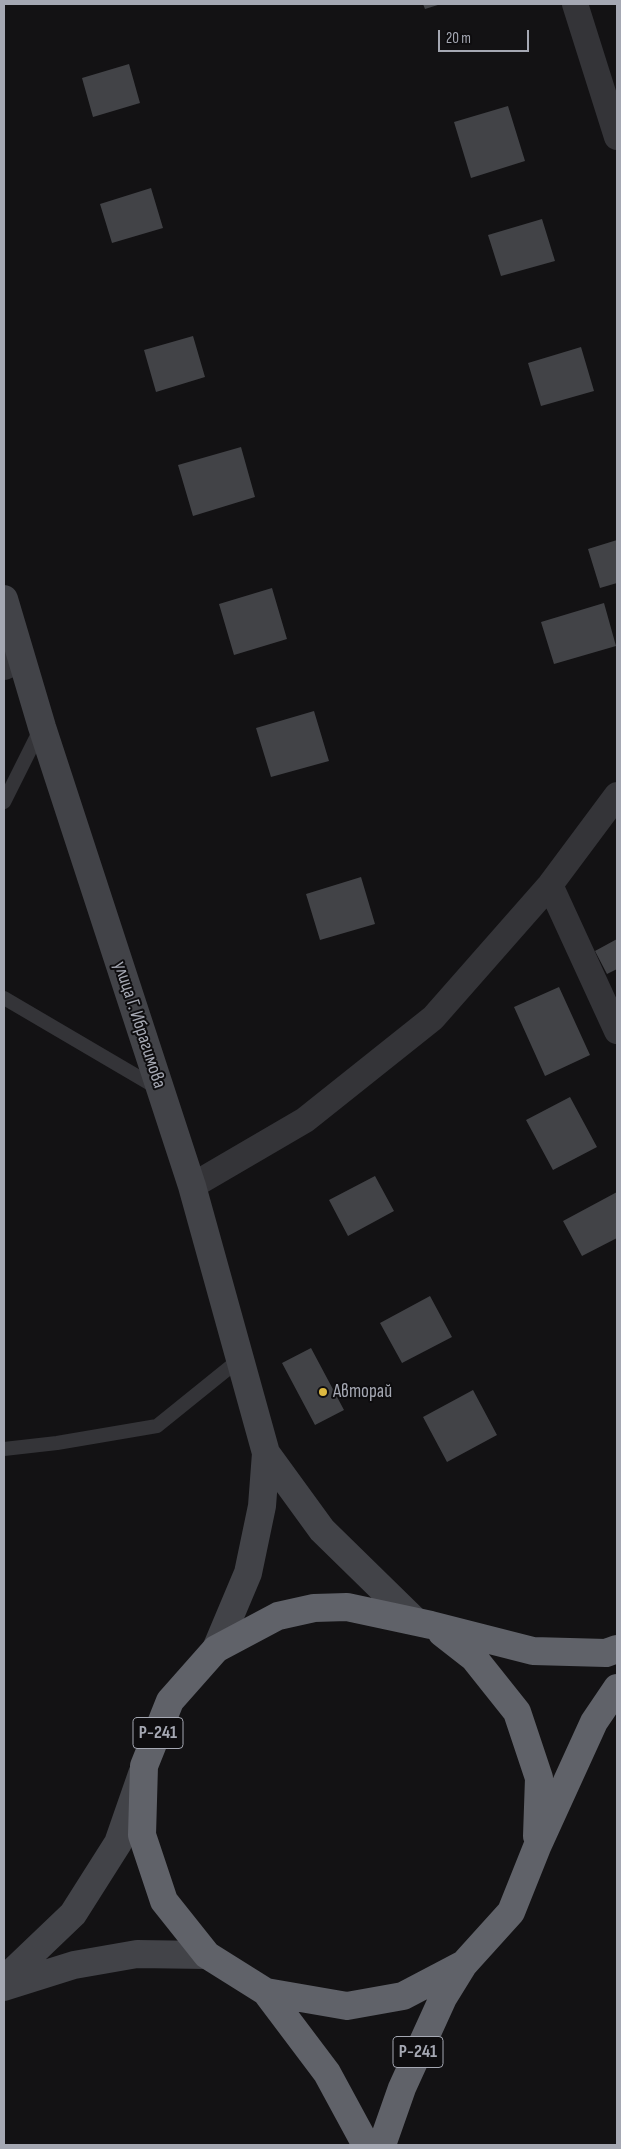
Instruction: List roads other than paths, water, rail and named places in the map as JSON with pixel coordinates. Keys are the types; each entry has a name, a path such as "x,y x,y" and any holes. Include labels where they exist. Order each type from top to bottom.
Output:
{"highway":[{"name":"Р-241","path":"464,1964 403,1996 347,2006 266,1992 207,1955 164,1901 142,1836 144,1766 170,1701 216,1650 278,1616 314,1608 347,1607 423,1623 474,1658 517,1712 539,1778 537,1847"},
{"path":"423,1623 533,1652 606,1653 617,1649"},
{"name":"Р-241","path":"382,2145 402,2088 443,1998 464,1964 511,1912 537,1847 594,1722 617,1688"},
{"path":"266,1992 327,2073 366,2145"}],"street":[{"path":"575,4 617,137"},
{"name":"улица Г. Ибрагимова","path":"4,599 13,663 42,727 192,1186 266,1453"},
{"path":"192,1186 305,1120 433,1018 550,885 617,795"},
{"path":"550,885 617,1031"},
{"path":"266,1453 322,1530 423,1623"},
{"path":"216,1650 248,1573 262,1506 266,1453"},
{"path":"4,1980 73,1914 118,1843 144,1766"},
{"path":"4,1987 74,1964 137,1954 207,1955"}],"lane":[{"path":"4,802 42,727"},
{"path":"4,998 161,1090"},
{"path":"4,1449 57,1443 157,1426 240,1359"}],"place":[{"name":"Авторай","path":"323,1392"}]}
